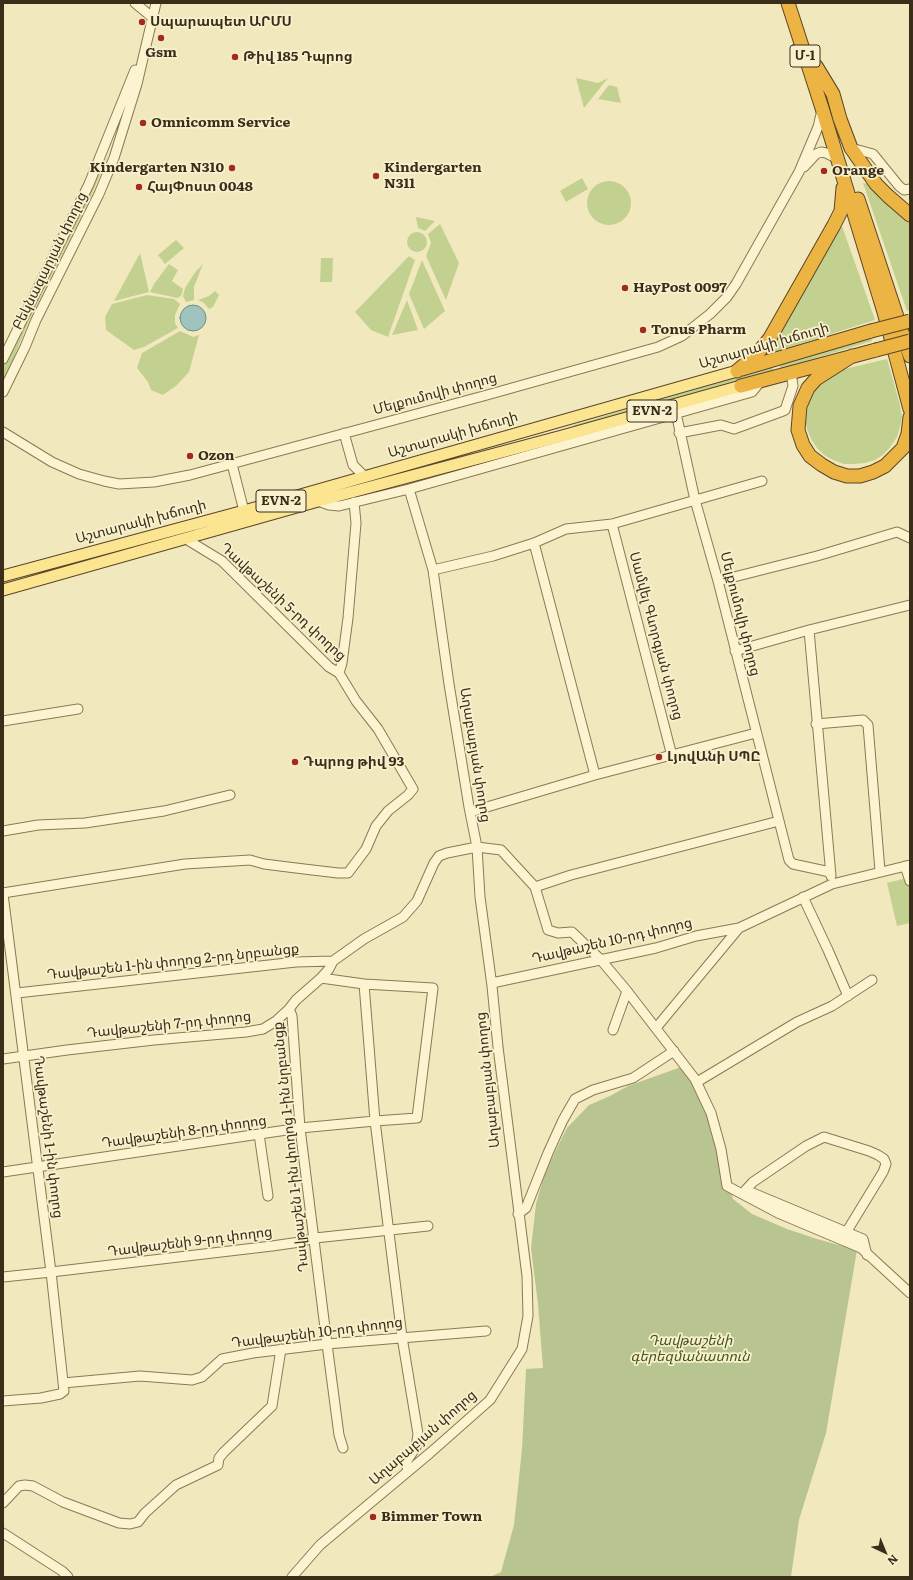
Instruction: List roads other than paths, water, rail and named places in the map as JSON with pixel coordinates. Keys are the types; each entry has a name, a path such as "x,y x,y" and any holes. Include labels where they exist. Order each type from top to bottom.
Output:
{"highway":[{"name":"Մ-1","path":"788,3 844,182"},
{"name":"Մ-1","path":"796,3 816,66"},
{"path":"816,66 833,94 840,119 851,148 876,184 910,214"},
{"path":"816,66 910,356"},
{"path":"737,371 757,354 770,338 834,225 841,211 844,182"},
{"path":"844,182 884,312 910,409"},
{"name":"Աշտարակի խճուղի","path":"737,371 910,320"},
{"name":"Աշտարակի խճուղի","path":"741,386 910,341"},
{"path":"852,356 816,379 808,388 800,406 798,430 803,445 810,456 822,466 840,474 860,476 873,472 885,466 903,448 908,434 910,417"}],"main road":[{"name":"Աշտարակի խճուղի","path":"3,576 244,511 737,371"},
{"name":"Աշտարակի խճուղի","path":"3,590 318,501 562,436 741,386"},
{"path":"559,422 562,436"}],"street":[{"path":"134,3 151,17"},
{"name":"Բեկնազարյան փողոց","path":"3,392 25,347 36,320 99,194 114,158 137,84 154,3"},
{"name":"Բեկնազարյան փողոց","path":"3,359 89,184 131,81 151,17"},
{"name":"Մելքումովի փողոց","path":"3,432 52,462 79,474 119,484 154,482 190,475 232,464 649,350 682,336 710,314 727,297 736,284 799,172 816,133 822,108"},
{"path":"851,148 873,154 899,186 904,190 910,189"},
{"name":"Մելքումովի փողոց","path":"799,172 816,154 821,152 838,159"},
{"path":"679,433 721,425 731,430 783,411 793,386 791,372"},
{"path":"318,501 339,506 409,489 752,392 763,379"},
{"name":"Մելքումովի փողոց","path":"676,413 679,433 695,500 718,581 789,860 792,864 830,872"},
{"path":"344,433 353,465 365,477"},
{"path":"232,464 244,511"},
{"path":"434,570 493,556 566,529 612,524 762,481"},
{"name":"Աղաբաբյան փողոց","path":"292,1577 320,1545 490,1400 522,1349 528,1316 527,1276 518,1214 492,983 480,897 477,847 449,684 434,570 409,489"},
{"path":"3,894 186,864 250,860 277,866 338,873 348,872 366,850 376,826 388,811 408,795 413,789 378,729 356,701 339,673 342,663 349,610 356,523 354,502"},
{"name":"Սամվել Գևորգյան փողոց","path":"612,524 672,756"},
{"path":"718,581 817,556 897,532 910,538"},
{"name":"Դավթաշենի 5-րդ փողոց","path":"186,539 222,561 329,667 339,673"},
{"path":"534,542 595,775"},
{"path":"735,651 809,630 910,605"},
{"path":"809,630 816,724 832,884"},
{"path":"3,721 78,709"},
{"path":"816,724 863,720 868,724 880,871"},
{"path":"470,812 595,775 756,733"},
{"path":"3,831 38,825 85,823 164,811 230,795"},
{"path":"535,887 571,875 779,820"},
{"path":"477,847 501,850 535,887 548,930 558,933 572,932 601,960 627,991 697,1082 711,1113 721,1149 727,1186 847,1231 864,1240 867,1255"},
{"name":"Դավթաշենի 7-րդ փողոց","path":"3,1059 117,1044 246,1032 263,1029 276,1021 296,1000 321,978 329,969 333,961 364,939 403,918 417,900 434,862 439,856 477,847"},
{"path":"656,1028 739,928 832,884 908,865 910,881"},
{"name":"Դավթաշենի 1-ին փողոց","path":"3,894 6,945 16,993 51,1272 63,1383"},
{"path":"803,897 848,996"},
{"name":"Դավթաշեն 10-րդ փողոց","path":"492,983 656,948 696,936 739,928"},
{"name":"Դավթաշեն 1-ին փողոց 2-րդ նրբանցք","path":"16,993 296,962 333,961"},
{"path":"321,978 364,984 375,1121 402,1336 418,1434 416,1447 406,1462 408,1471"},
{"path":"697,1082 797,1022 832,1006 872,980"},
{"name":"Դավթաշենի 8-րդ փողոց","path":"3,1172 300,1128 417,1118 433,988 364,984"},
{"path":"613,1030 627,991"},
{"name":"Դավթաշեն 1-ին փողոց 1-ին նրբանցք","path":"289,1009 292,1016 300,1128 315,1238 326,1344 339,1435 343,1448"},
{"path":"518,1214 526,1208 563,1120 575,1099 593,1090 633,1078 674,1051"},
{"path":"259,1134 268,1196"},
{"path":"744,1192 753,1182 763,1175 806,1146 824,1137 869,1151 884,1159 886,1164 883,1172 847,1231"},
{"path":"744,1192 778,1213 861,1248 910,1293"},
{"name":"Դավթաշենի 9-րդ փողոց","path":"3,1277 272,1246 315,1238 389,1229 428,1226"},
{"name":"Դավթաշենի 10-րդ փողոց","path":"63,1383 140,1376 192,1380 202,1377 222,1359 281,1349 326,1344 402,1336 486,1330"},
{"path":"3,1503 19,1486 33,1486 63,1502 119,1523 130,1524 138,1522 145,1513 176,1485 218,1465 219,1458 224,1452 272,1406 281,1349"},
{"path":"3,1401 41,1398 60,1394 64,1391 63,1383"},
{"path":"3,1533 62,1570 68,1577"}],"water":[{"path":"193,305 202,309 206,318 202,327 193,331 184,327 180,318 184,309"}],"place":[{"name":"Սպարապետ ԱՐՄՍ","path":"142,22"},
{"name":"Gsm","path":"161,38"},
{"name":"Թիվ 185 Դպրոց","path":"235,57"},
{"name":"Omnicomm Service","path":"143,123"},
{"name":"Kindergarten N310","path":"232,168"},
{"name":"Orange","path":"824,171"},
{"name":"Kindergarten N311","path":"376,176"},
{"name":"ՀայՓոստ 0048","path":"139,187"},
{"name":"HayPost 0097","path":"625,288"},
{"name":"Tonus Pharm","path":"643,330"},
{"name":"Ozon","path":"190,456"},
{"name":"ԼյովԱնի ՍՊԸ","path":"659,757"},
{"name":"Դպրոց թիվ 93","path":"295,762"},
{"name":"Bimmer Town","path":"373,1517"}],"park label":[{"name":"Դավթաշենի գերեզմանատուն","path":"690,1350"}]}
